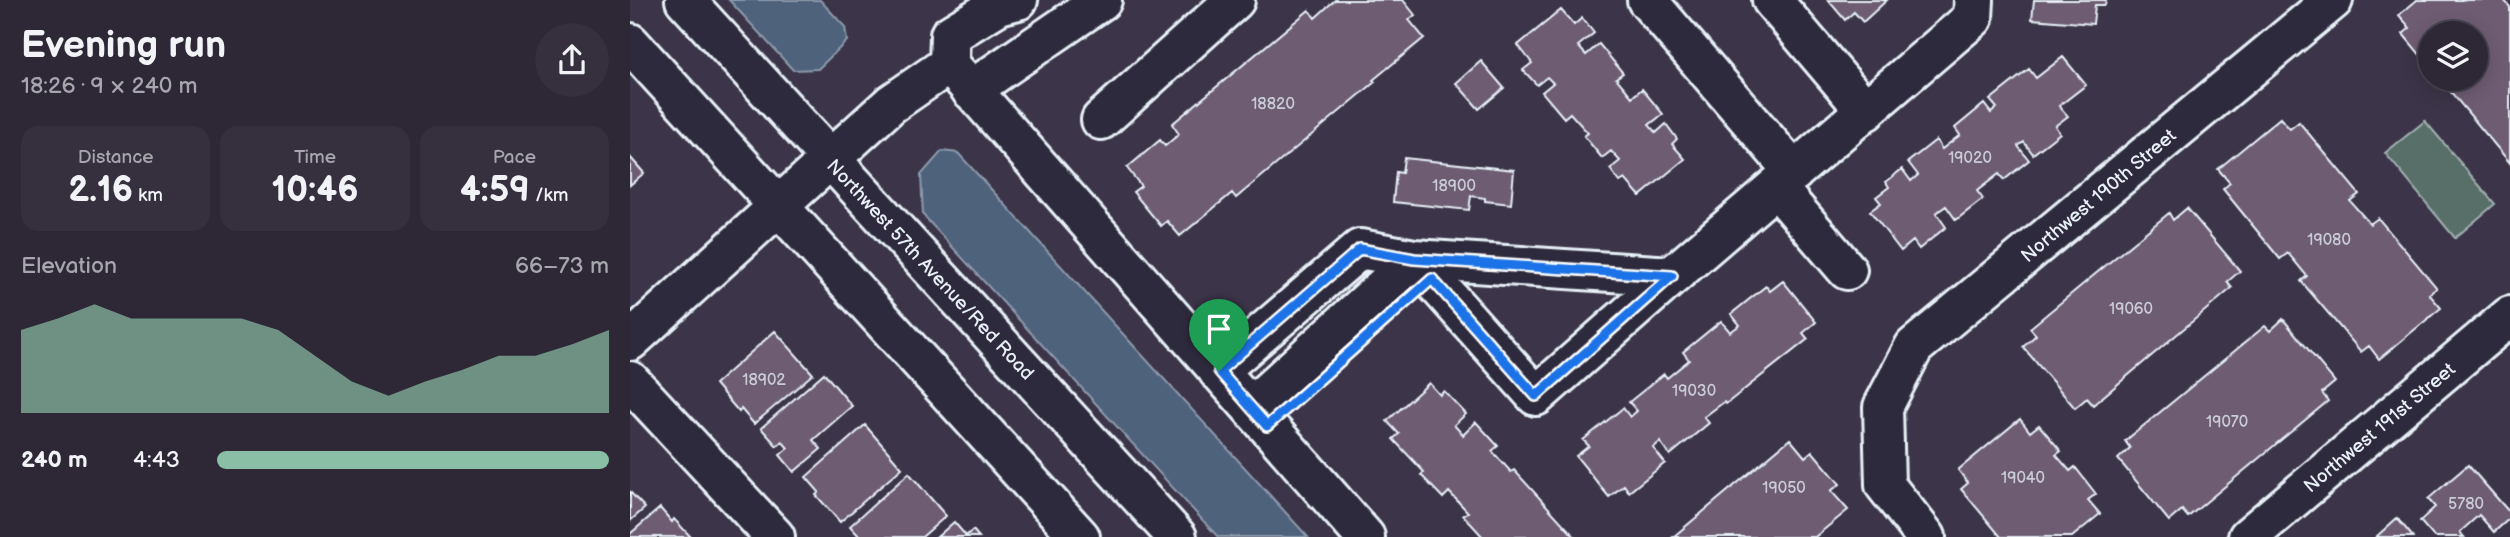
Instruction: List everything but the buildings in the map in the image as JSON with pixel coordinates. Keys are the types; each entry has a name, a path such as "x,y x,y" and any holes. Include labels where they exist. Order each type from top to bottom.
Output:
{"street":[{"name":"Northwest 57th Avenue/Red Road","path":"685,0 1177,537"},
{"path":"630,341 891,104 960,77 1102,0"},
{"path":"1647,0 1786,180 1847,270"},
{"path":"1772,0 1866,111"},
{"path":"1423,269 1536,396 1973,18 1974,0"},
{"name":"Northwest 190th Street","path":"1912,532 1885,485 1883,407 1914,347 2333,0"},
{"path":"1004,2 950,35 960,77 1365,537"},
{"path":"1101,120 1217,6"},
{"path":"630,43 1080,537"},
{"path":"1219,371 1360,249 1423,269 1672,276"},
{"path":"1259,416 1423,269"},
{"path":"1259,416 1364,304 1423,269"},
{"path":"1335,271 1364,304"},
{"name":"Northwest 191st Street","path":"2248,537 2510,316"},
{"path":"630,381 775,537"}],"green space":[{"path":"2425,121 2495,204 2455,238 2385,153"}],"water":[{"path":"729,0 820,0 845,27 847,41 818,69 793,70"},
{"path":"942,151 958,153 1308,537 1218,537 923,215 921,175"}],"route":[{"path":"1360,249 1414,259 1672,276 1536,396 1432,279 1267,426 1219,371 1360,249"}]}
